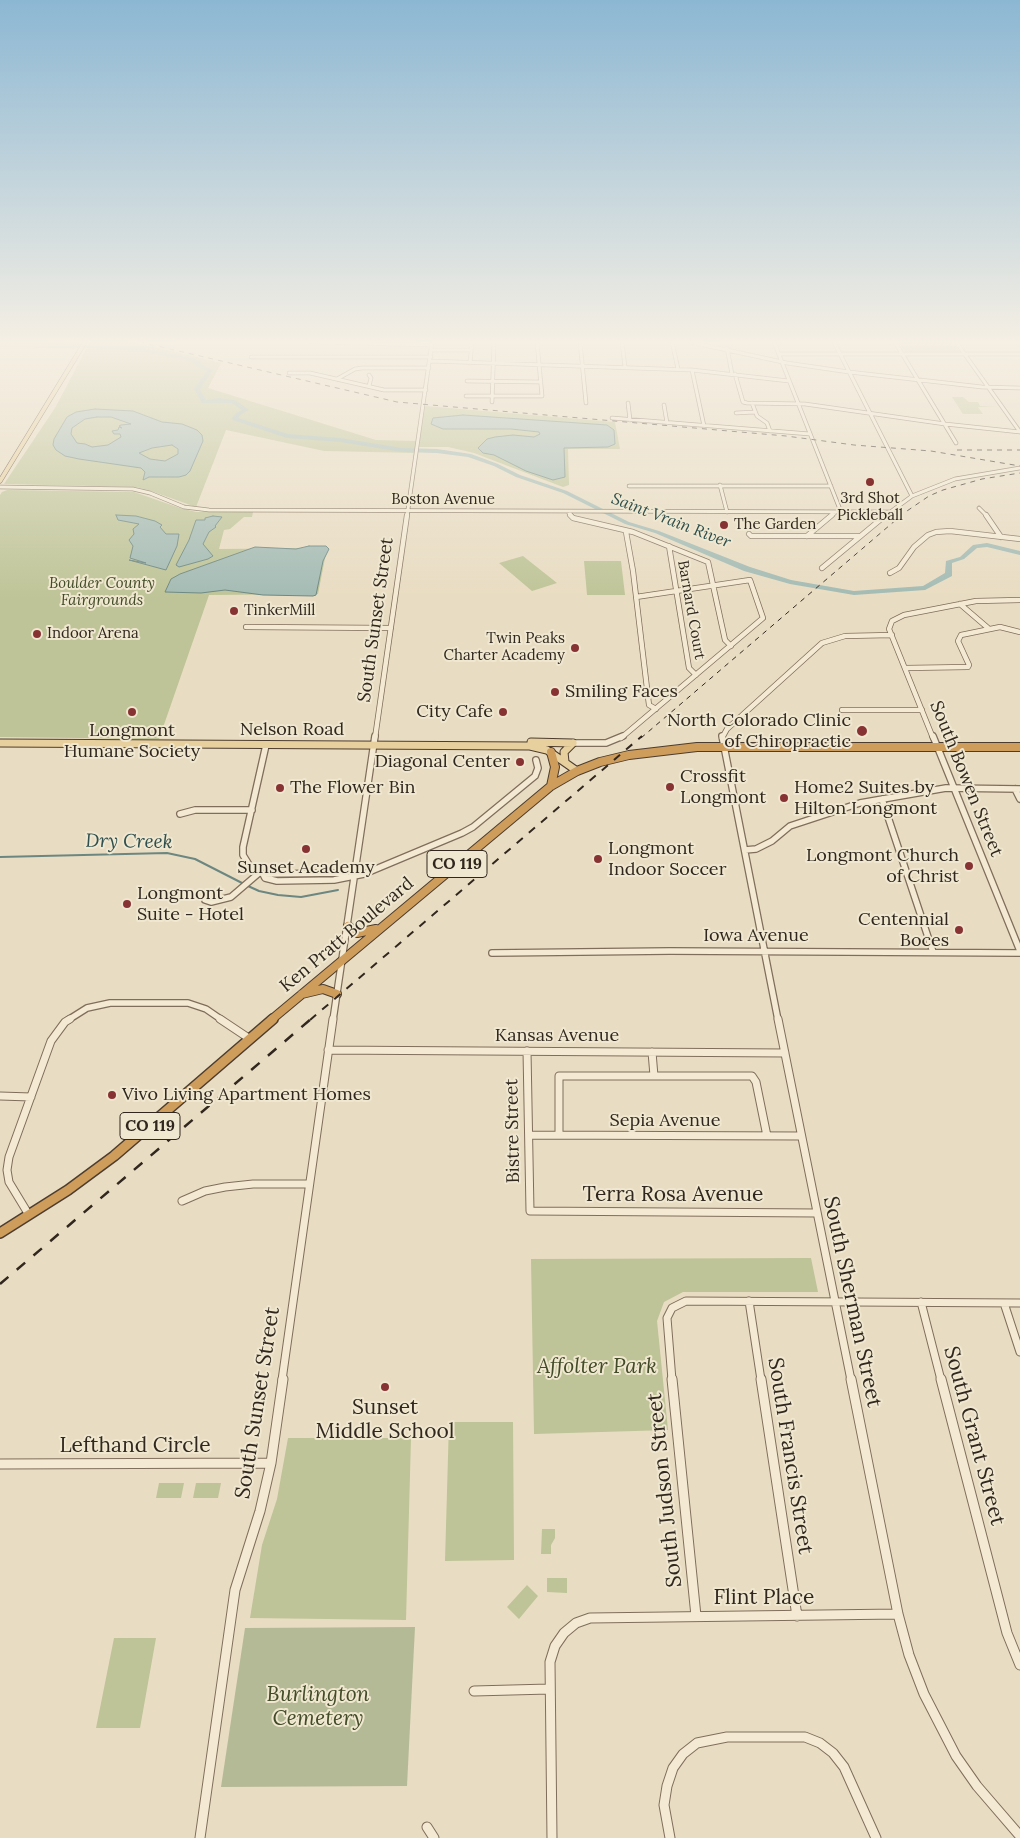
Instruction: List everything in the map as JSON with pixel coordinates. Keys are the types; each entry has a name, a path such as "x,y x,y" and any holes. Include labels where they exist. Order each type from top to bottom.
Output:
{"highway":[{"name":"Ken Pratt Boulevard","path":"0,1233 114,1156 343,958 551,786 577,771 600,762 646,752 678,748 722,746 1020,747"},
{"path":"550,752 555,767 551,786"},
{"path":"348,926 352,931 363,933 380,928"},
{"path":"300,995 324,989 337,994"}],"main road":[{"path":"0,481 34,428"},
{"path":"510,745 528,742 573,743"},
{"name":"Nelson Road","path":"0,743 510,745 542,748 577,771"},
{"path":"565,762 564,752 573,743"}],"street":[{"name":"South Sunset Street","path":"331,1030 392,628 419,428"},
{"path":"727,428 810,434"},
{"path":"806,536 839,512 831,486 808,428"},
{"path":"877,428 912,496"},
{"path":"947,428 956,443"},
{"path":"980,428 1020,432"},
{"path":"822,568 889,512 912,496 955,479 1020,468"},
{"path":"720,485 727,512"},
{"path":"629,486 831,486"},
{"name":"Boston Avenue","path":"0,487 134,489 200,510 889,512"},
{"path":"979,508 985,512 1001,537"},
{"path":"568,512 574,518 616,527 626,532 633,532 708,562 725,640 731,646"},
{"path":"890,573 899,568 910,551 932,533 950,531 1020,539"},
{"path":"626,532 649,705 656,709"},
{"path":"749,534 752,536 859,536"},
{"name":"Barnard Court","path":"669,546 689,668 696,675"},
{"path":"542,748 553,744 606,743 618,740 763,618 750,580 636,597"},
{"path":"960,604 984,600 1020,600"},
{"path":"960,604 988,628"},
{"name":"South Bowen Street","path":"960,604 904,615 894,620 890,625 892,636 1020,952"},
{"path":"905,668 968,667 969,665 958,640 966,632 1006,627 1020,632"},
{"path":"246,628 392,628"},
{"path":"722,746 721,738 727,729 822,643 845,636 892,636"},
{"path":"842,710 922,710"},
{"path":"266,744 243,855 252,868 265,878 277,881 334,880 346,876 355,876 384,866 473,827 535,776 538,768 536,760"},
{"name":"South Sherman Street","path":"722,746 898,1614 909,1655 938,1725 977,1786 1020,1836"},
{"path":"744,850 756,848 772,841 790,826 860,803 954,788 1018,789 1020,799"},
{"path":"882,799 933,952"},
{"path":"180,814 195,810 252,810"},
{"path":"204,900 211,902 231,897 261,874"},
{"name":"Iowa Avenue","path":"492,953 1020,952"},
{"path":"29,1215 9,1182 7,1170 9,1157 51,1040 57,1031 76,1014 97,1005 110,1003 188,1003 206,1009 250,1039"},
{"name":"South Sunset Street","path":"200,1838 235,1590 260,1511 271,1464 335,1005"},
{"name":"Kansas Avenue","path":"328,1050 785,1053"},
{"name":"Bistre Street","path":"527,1051 530,1211"},
{"path":"652,1052 654,1076"},
{"path":"559,1134 559,1076 752,1076 756,1082 766,1136"},
{"path":"0,1096 31,1097"},
{"name":"Sepia Avenue","path":"529,1135 801,1136"},
{"path":"182,1201 205,1191 224,1187 253,1184 309,1184"},
{"name":"Terra Rosa Avenue","path":"530,1211 816,1214"},
{"name":"South Judson Street","path":"696,1616 666,1324 670,1310 677,1304 686,1301 749,1301"},
{"path":"749,1301 1020,1303"},
{"name":"South Francis Street","path":"749,1301 797,1616"},
{"name":"South Grant Street","path":"921,1302 1007,1633 1020,1665"},
{"path":"1004,1303 1020,1352"},
{"name":"Lefthand Circle","path":"0,1464 271,1464"},
{"name":"Flint Place","path":"552,1838 550,1662 555,1646 564,1632 576,1623 590,1618 898,1614"},
{"path":"474,1691 549,1689"},
{"path":"670,1838 664,1805 666,1786 673,1768 683,1754 697,1743 727,1737 805,1737 820,1743 833,1753 844,1767 876,1838"},
{"path":"427,1827 434,1838"}],"green space":[{"path":"42,428 336,428 376,440 417,441 416,453 324,451 226,430 196,507 136,487 4,484"},
{"path":"422,428 616,428 620,449 568,449 569,485 563,487 474,453 448,447 419,447"},
{"name":"Boulder County Fairgrounds","path":"7,490 134,492 196,512 253,512 252,517 244,517 230,529 224,530 219,549 327,548 318,594 209,595 159,739 0,737 0,495"},
{"path":"523,556 557,583 532,591 499,563"},
{"path":"584,561 621,561 625,595 587,595"},
{"name":"Affolter Park","path":"811,1258 818,1292 683,1292 664,1302 657,1321 668,1430 534,1434 531,1259"},
{"path":"449,1422 513,1422 514,1560 445,1561"},
{"path":"288,1438 411,1438 406,1620 250,1618 262,1545 277,1499"},
{"path":"159,1483 184,1483 181,1498 156,1498"},
{"path":"196,1483 221,1483 218,1498 193,1498"},
{"path":"542,1529 555,1529 551,1554 541,1554"},
{"path":"547,1578 567,1578 567,1593 547,1592"},
{"path":"527,1585 538,1596 519,1619 507,1607"},
{"name":"Burlington Cemetery","path":"415,1627 407,1786 221,1787 245,1628"},
{"path":"114,1638 156,1638 140,1728 96,1728"}],"water":[{"path":"61,428 72,428 71,434 77,443 92,447 108,445 121,437 120,434 114,434 112,431 118,430 119,428 191,428 202,435 203,441 190,471 186,475 179,477 149,477 143,480 145,472 141,468 65,456 56,450 53,445 54,439","holes":["172,445 178,449 178,454 165,461 150,459 139,453 152,448"]},
{"path":"440,428 611,428 614,430 615,444 608,447 564,448 565,477 553,480 526,471 494,455 483,453 478,448 487,439 513,435 534,437 540,434 539,432 511,429"},
{"path":"116,515 136,516 155,521 162,525 160,527 166,534 179,534 177,546 166,570 129,560 146,563 130,558 133,546 129,540 134,534 133,529 139,524 118,520"},
{"path":"213,516 222,517 216,527 209,532 203,544 213,556 179,567 176,565 189,540 196,520 205,520 205,518"},
{"path":"309,546 326,546 329,549 323,561 316,595 313,596 263,595 225,590 201,593 165,592 171,579 180,574 255,547 296,549"}],"waterway":[{"name":"Saint Vrain River","path":"262,428 287,436 340,440 402,450 437,451 469,455 518,476 565,492 627,523 657,532 747,569 790,582 854,593 925,588 949,574 948,562 962,558 975,546 987,545 1020,553"},
{"name":"Dry Creek","path":"0,857 167,853 195,859 244,884"},
{"name":"Dry Creek","path":"248,886 259,891 278,895 301,897 338,890"}],"railway":[{"path":"692,428 931,451 1020,466"},
{"path":"957,450 1020,450"},
{"path":"641,738 904,513 929,496 943,490 982,479 1020,473"},
{"path":"310,1020 642,736"},
{"path":"0,1284 311,1019"}],"place":[{"name":"3rd Shot Pickleball","path":"870,482"},
{"name":"The Garden","path":"724,525"},
{"name":"TinkerMill","path":"234,611"},
{"name":"Indoor Arena","path":"37,634"},
{"name":"Twin Peaks Charter Academy","path":"575,648"},
{"name":"Smiling Faces","path":"555,692"},
{"name":"Longmont Humane Society","path":"132,712"},
{"name":"City Cafe","path":"503,712"},
{"name":"North Colorado Clinic of Chiropractic","path":"862,731"},
{"name":"Diagonal Center","path":"520,762"},
{"name":"Crossfit Longmont","path":"670,787"},
{"name":"The Flower Bin","path":"280,788"},
{"name":"Home2 Suites by Hilton Longmont","path":"784,798"},
{"name":"Sunset Academy","path":"306,849"},
{"name":"Longmont Indoor Soccer","path":"598,859"},
{"name":"Longmont Church of Christ","path":"969,866"},
{"name":"Longmont Suite - Hotel","path":"127,904"},
{"name":"Centennial Boces","path":"959,930"},
{"name":"Vivo Living Apartment Homes","path":"112,1095"},
{"name":"Sunset Middle School","path":"385,1387"}]}
